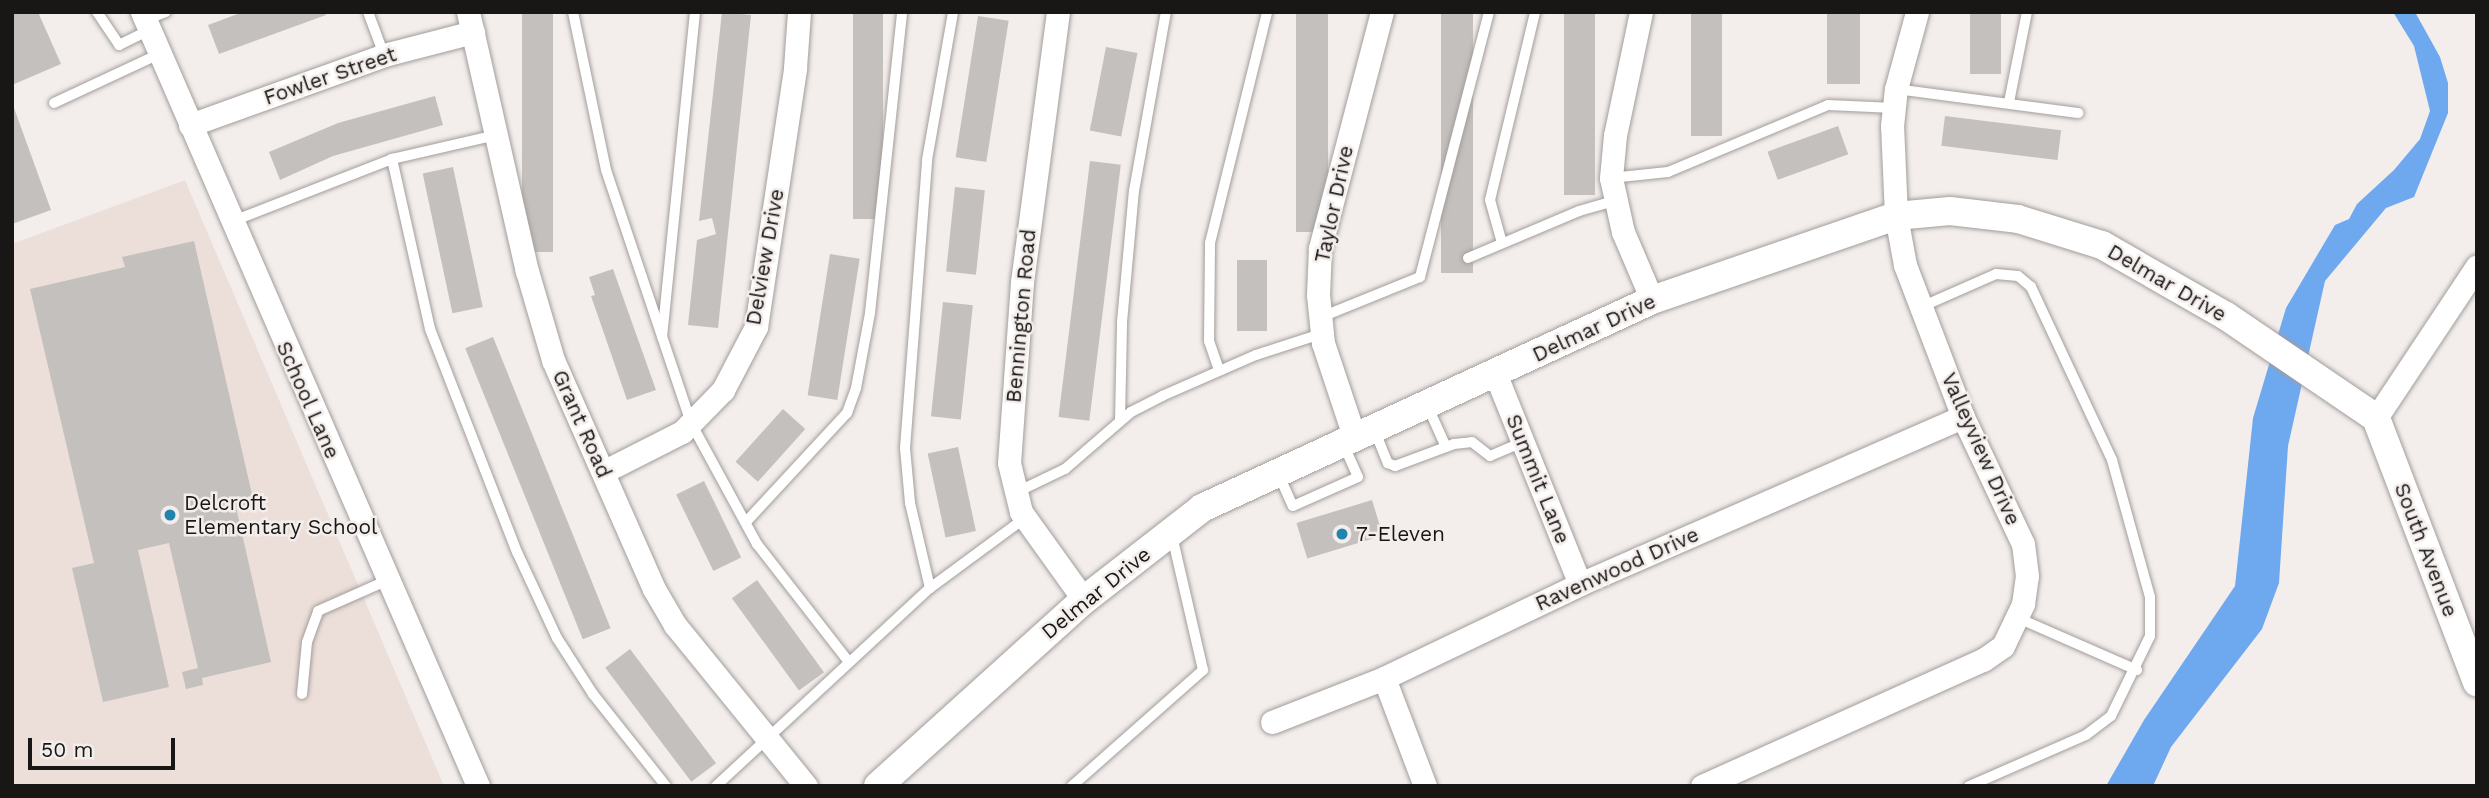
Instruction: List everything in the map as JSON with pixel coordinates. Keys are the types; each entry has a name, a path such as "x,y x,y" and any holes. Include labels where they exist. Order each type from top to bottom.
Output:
{"street":[{"name":"Delview Drive","path":"603,472 646,454 691,423 723,390 756,327 795,68 799,12"},
{"name":"Bennington Road","path":"1058,12 1022,282 1009,463 1025,518 1084,600"},
{"name":"Taylor Drive","path":"1357,436 1320,326 1320,248 1382,12"},
{"path":"1641,12 1615,135 1611,178 1614,201 1652,300"},
{"name":"Valleyview Drive","path":"1702,786 1983,660 2003,646 2018,618 2027,576 2023,544 1963,417 1905,265 1896,216 1895,99 1917,12"},
{"name":"School Lane","path":"151,19 159,54 230,223 478,786"},
{"name":"Fowler Street","path":"190,125 470,22"},
{"name":"Grant Road","path":"470,22 499,134 527,271 553,360 654,589 675,625 765,739 806,786"},
{"name":"Delmar Drive","path":"878,786 1084,600 1202,508 1652,300 1896,216 1950,211 2059,228 2160,277 2306,369 2375,418"},
{"path":"2375,418 2477,266"},
{"name":"Summit Lane","path":"1495,373 1580,584"},
{"name":"Ravenwood Drive","path":"1272,722 1384,678 1580,584 1963,417"},
{"name":"South Avenue","path":"2375,418 2477,682"},
{"path":"1384,678 1425,786"}],"lane":[{"path":"97,12 119,45 151,19"},
{"path":"368,12 384,55"},
{"path":"573,12 606,170 691,423 757,544 848,661"},
{"path":"662,338 695,12"},
{"path":"746,523 847,413 856,388 870,313 902,12"},
{"path":"930,588 910,503 905,447 927,160 953,12"},
{"path":"1120,421 1122,322 1134,191 1167,12"},
{"path":"1219,370 1209,341 1210,243 1267,12"},
{"path":"1017,492 1065,469 1120,421 1219,370 1320,326 1420,277 1489,12"},
{"path":"1502,243 1490,200 1535,12"},
{"path":"2009,102 2027,12"},
{"path":"54,103 159,54"},
{"path":"1611,178 1668,172 1828,106 1895,99 2009,102 2078,113"},
{"path":"230,223 392,159 499,134"},
{"path":"392,159 430,329 517,552 556,638 593,694 666,786"},
{"path":"1468,258 1578,211 1614,201"},
{"path":"1921,307 1996,274 2018,276 2031,287 2112,460 2132,518 2152,618 2137,670 2121,703 2099,726 1969,786"},
{"path":"1427,404 1446,447"},
{"path":"1357,436 1395,466 1446,447 1472,442 1490,456 1523,442"},
{"path":"1278,473 1293,506 1358,477 1357,436"},
{"path":"716,786 848,661 930,588 1025,518"},
{"path":"1072,786 1203,670 1171,532"},
{"path":"302,694 307,642 318,611 388,580"},
{"path":"2018,618 2137,670"}],"shaded area":[{"name":"Delcroft Elementary School","path":"185,180 444,786 12,786 12,244"}],"water":[{"path":"2393,12 2415,12 2440,57 2448,83 2448,113 2414,197 2386,208 2325,281 2288,446 2279,583 2262,629 2171,747 2153,786 2106,786 2144,720 2235,586 2253,418 2286,308 2335,225 2349,219 2357,204 2394,170 2420,139 2430,111 2414,46"}],"building":[{"path":"12,12 38,12 61,64 12,85"},
{"path":"243,12 325,12 326,15 219,54 208,25"},
{"path":"522,12 553,12 553,252 522,252"},
{"path":"722,12 751,15 718,328 688,325 697,240 716,234 712,218 699,221"},
{"path":"853,12 883,12 883,219 853,219"},
{"path":"1296,12 1328,12 1328,232 1296,232"},
{"path":"1441,12 1473,12 1473,273 1441,273"},
{"path":"1564,12 1595,12 1595,195 1564,195"},
{"path":"1691,12 1722,12 1722,136 1691,136"},
{"path":"1827,12 1860,12 1860,84 1827,84"},
{"path":"1970,12 2001,12 2001,74 1970,74"},
{"path":"978,16 1009,21 986,162 956,157"},
{"path":"1106,47 1137,53 1121,137 1090,130"},
{"path":"435,96 443,125 333,156 280,180 269,152 338,123"},
{"path":"14,108 51,210 12,224 12,109"},
{"path":"1945,116 2061,130 2057,160 1941,146"},
{"path":"1838,126 1848,154 1778,180 1768,152"},
{"path":"1090,161 1121,165 1089,421 1059,417"},
{"path":"453,167 483,307 452,313 423,173"},
{"path":"955,187 985,190 976,275 946,272"},
{"path":"194,241 254,503 236,507 271,662 202,678 203,685 186,689 182,672 198,668 169,543 138,550 169,687 103,702 72,568 94,563 30,289 125,267 122,257"},
{"path":"830,254 860,259 837,400 808,395"},
{"path":"1237,260 1267,260 1267,331 1237,331"},
{"path":"613,269 656,390 627,400 591,296 595,295 589,277"},
{"path":"943,302 973,305 961,420 931,416"},
{"path":"493,337 611,628 583,639 465,348"},
{"path":"783,409 805,429 758,482 735,462"},
{"path":"958,447 976,531 946,538 928,453"},
{"path":"704,481 741,557 713,571 676,495"},
{"name":"7-Eleven","path":"1372,500 1383,535 1307,558 1296,523"},
{"path":"757,580 824,672 799,690 732,598"},
{"path":"630,649 716,763 691,782 605,668"}],"place":[{"name":"Delcroft Elementary School","path":"170,515"},
{"name":"7-Eleven","path":"1342,534"}]}
